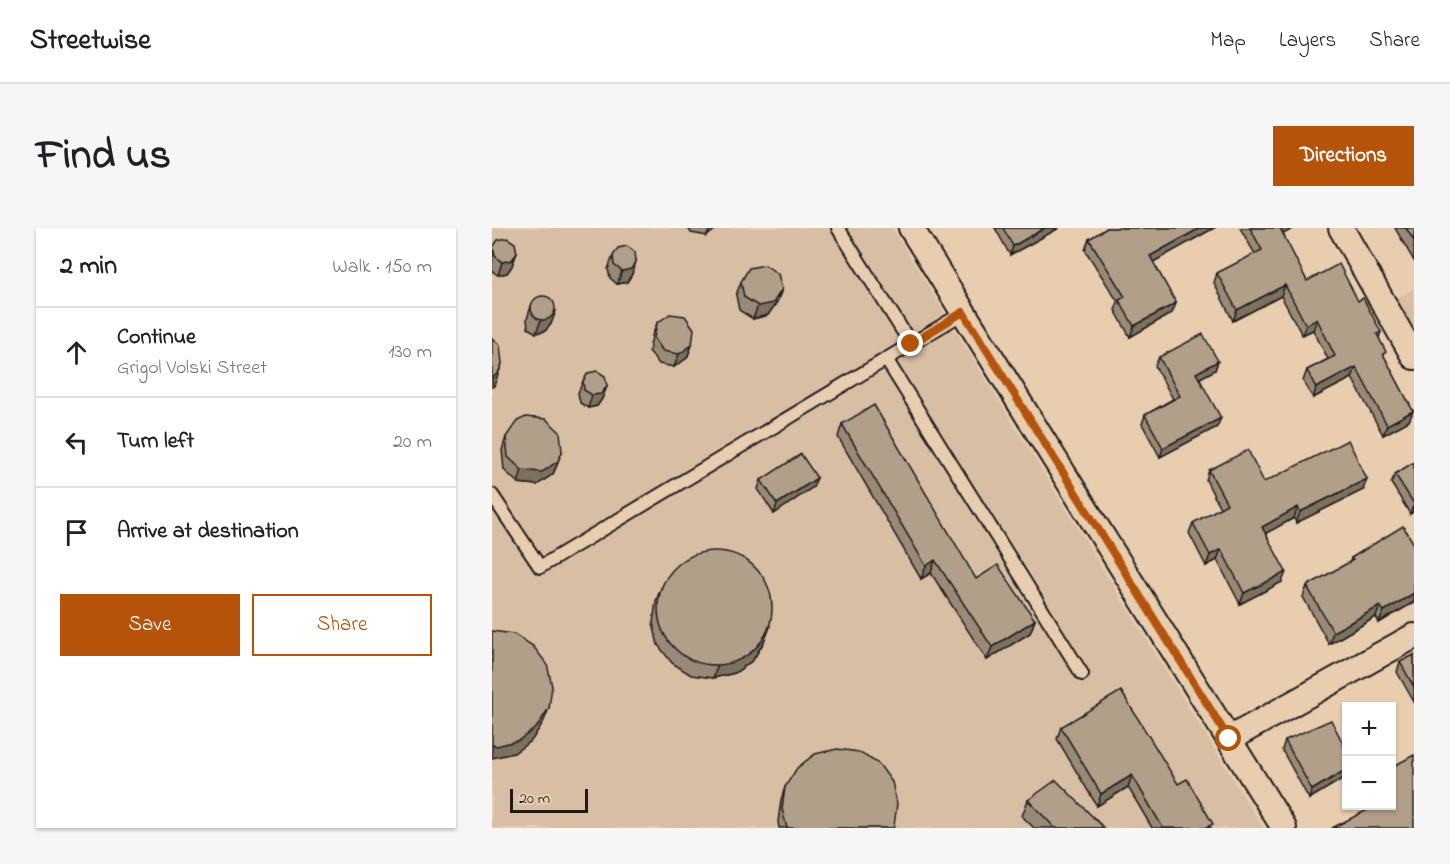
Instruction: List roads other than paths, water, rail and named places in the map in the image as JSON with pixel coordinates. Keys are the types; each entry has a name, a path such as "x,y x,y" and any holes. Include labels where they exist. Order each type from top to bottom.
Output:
{"street":[{"path":"911,228 1284,828"},
{"path":"1341,228 1414,357"},
{"path":"1229,739 1414,636"}],"lane":[{"path":"838,228 911,344"},
{"path":"492,495 540,567 963,312"},
{"path":"886,359 1082,674"}]}
